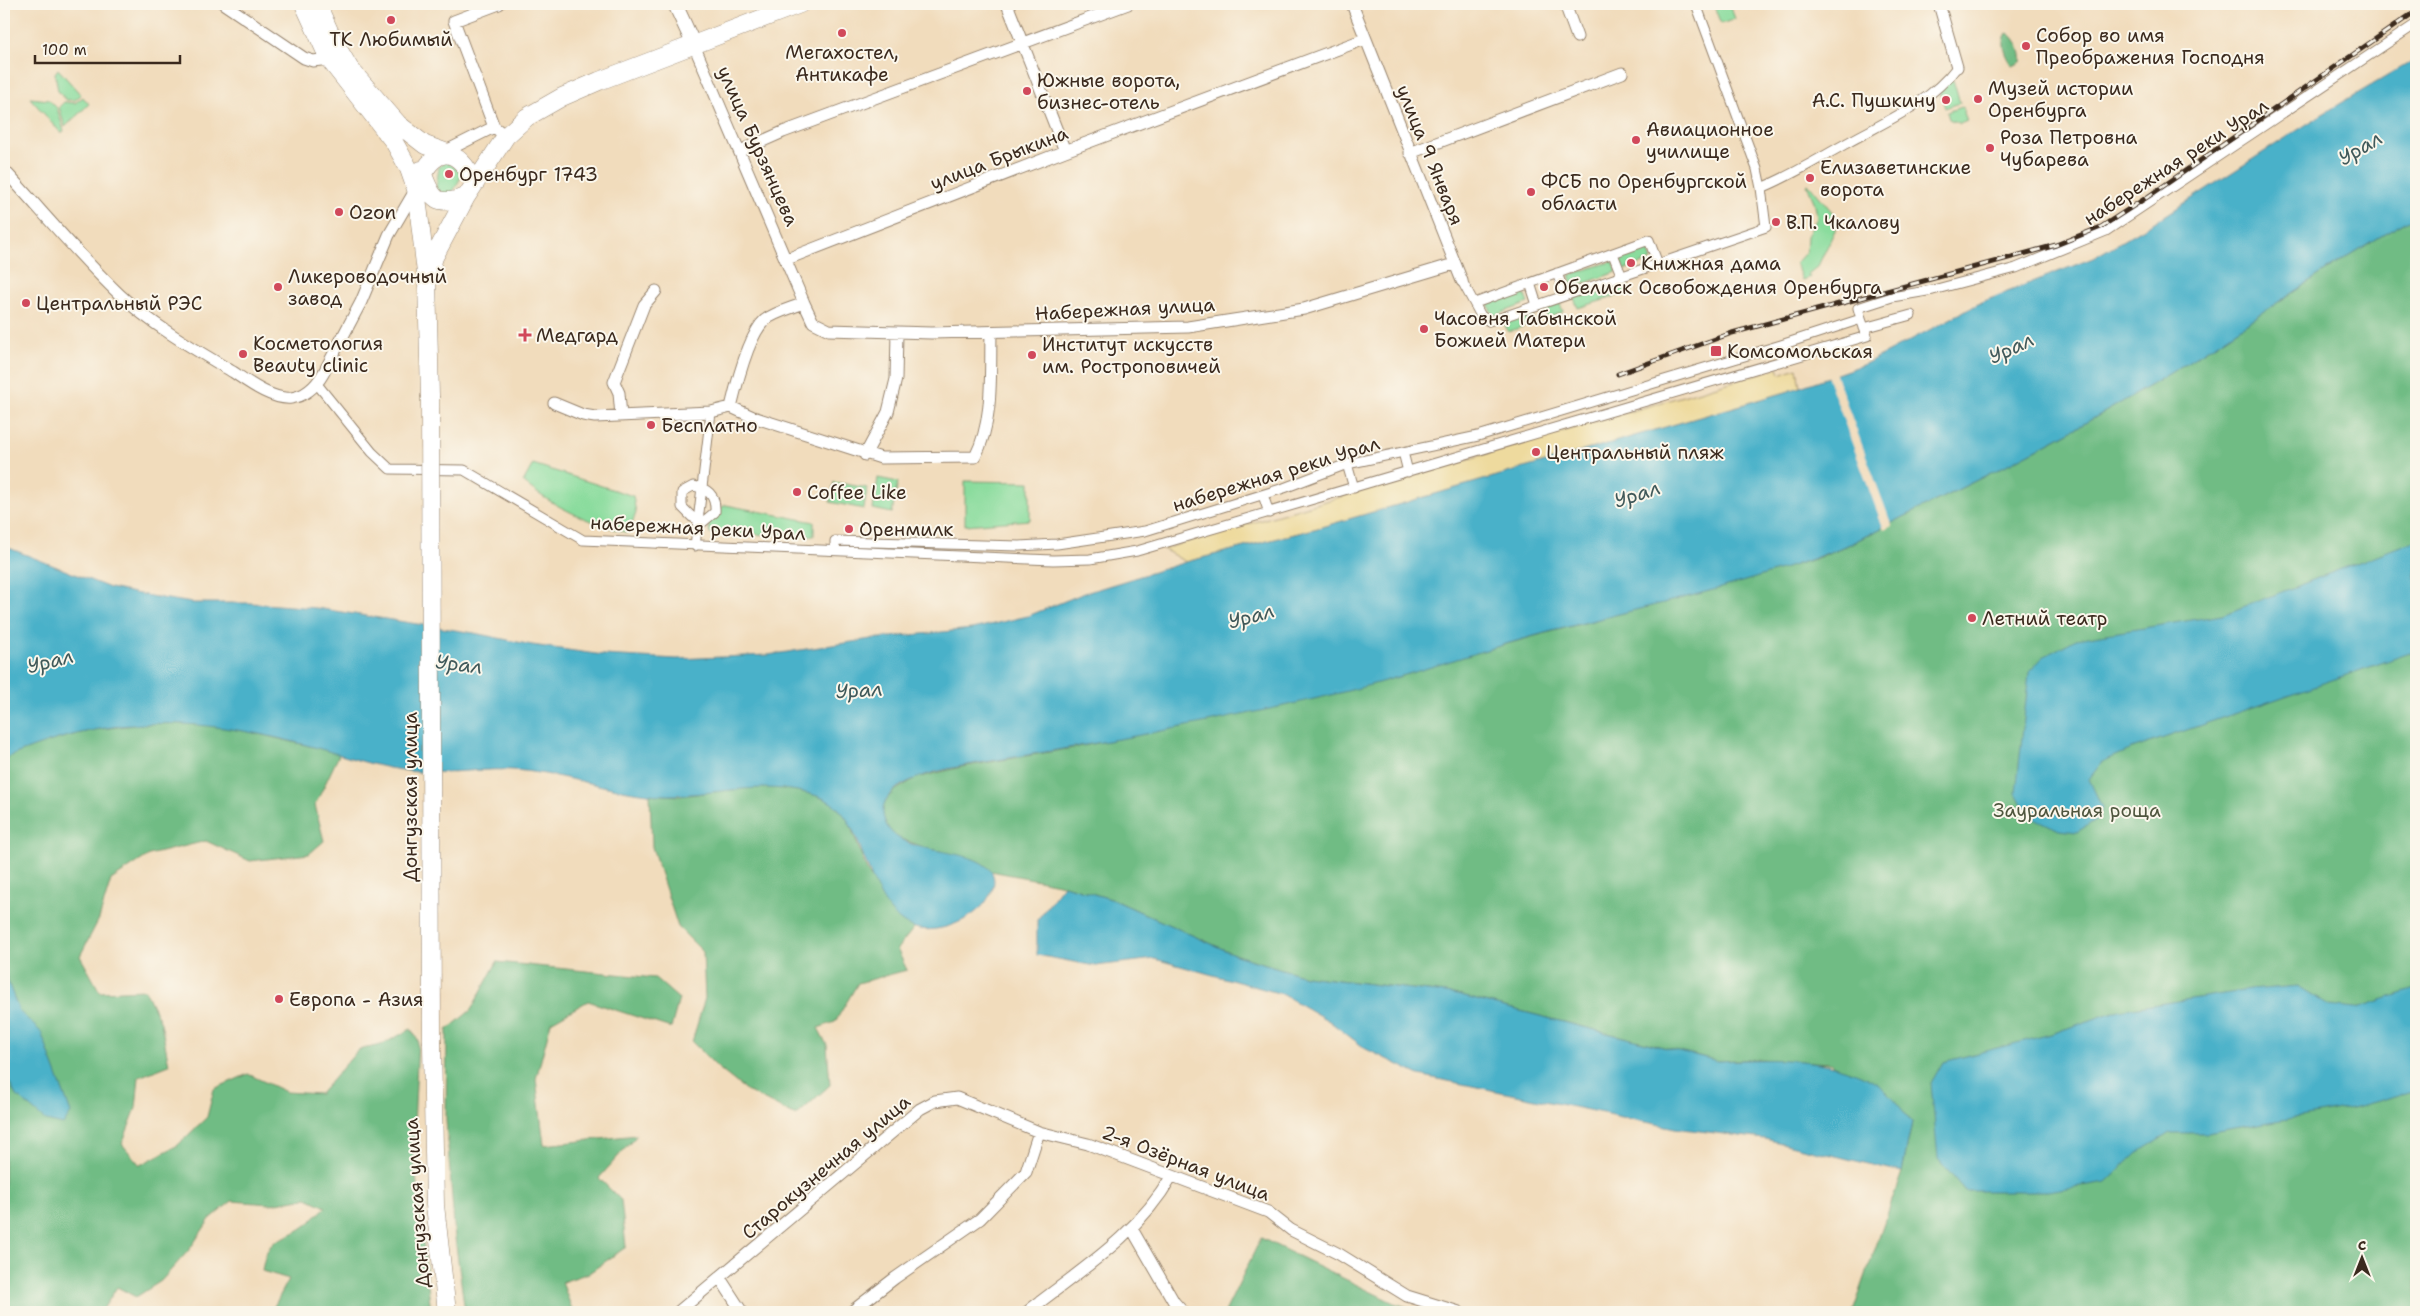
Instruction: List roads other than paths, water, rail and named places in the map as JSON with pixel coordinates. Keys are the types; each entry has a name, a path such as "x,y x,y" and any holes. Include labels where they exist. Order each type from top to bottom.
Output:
{"main road":[{"path":"304,4 329,59 401,153 432,167 467,167 471,190"},
{"path":"318,4 338,49 350,69 404,130 425,144 432,167 427,280"},
{"path":"427,280 434,257 500,132 562,97 693,43 800,4"},
{"path":"432,167 430,194 434,198 450,201 471,190"},
{"name":"Донгузская улица","path":"427,280 430,396 433,1178 447,1312"}],"street":[{"path":"224,4 304,58 312,61 329,59"},
{"path":"4,170 121,296 194,348 257,387 282,397 299,396 317,384 361,302 389,234 432,167 500,132 454,21 499,4"},
{"name":"улица Бурзянцева","path":"675,4 787,259 804,303"},
{"path":"1007,4 1064,151"},
{"path":"740,151 818,119 1128,4"},
{"name":"улица 9 Января","path":"1352,4 1454,264 1482,316 1489,321 1496,320 1537,305"},
{"path":"1565,4 1577,37"},
{"path":"1530,283 1537,305 1766,227 1757,169 1696,4"},
{"path":"1761,188 1784,179 1895,119 1936,90 1957,67 1939,4"},
{"name":"набережная реки Урал","path":"835,550 835,541 1019,546 1057,544 1145,531 1263,495 1347,464 1478,436 1781,345 1861,319 1858,308 1892,297 1933,290 2016,268 2106,231 2416,24"},
{"name":"улица Брыкина","path":"787,259 1064,151 1365,40"},
{"path":"1410,153 1622,73"},
{"path":"1475,303 1649,240 1658,264"},
{"path":"1613,254 1622,277"},
{"name":"Набережная улица","path":"804,303 813,322 825,329 897,333 1188,327 1304,309 1454,264"},
{"path":"1557,274 1565,295"},
{"path":"621,416 620,393 614,382 644,305 656,292"},
{"path":"731,407 746,357 757,330 765,320 804,303"},
{"path":"1861,319 1864,328 1911,315"},
{"name":"набережная реки Урал","path":"317,384 390,470 464,470 583,540 1053,560 1090,559 1138,551 1210,531 1603,414 1786,362 1867,336 1864,328"},
{"path":"554,403 583,415 621,416 711,412 731,407 753,417 865,455 898,460 974,457 980,446 989,400 991,332"},
{"path":"865,455 888,412 896,379 897,333"},
{"path":"1781,345 1786,362"},
{"path":"1721,363 1726,378"},
{"path":"1599,399 1603,414"},
{"path":"695,546 711,412"},
{"path":"1526,422 1531,436"},
{"path":"1403,452 1408,472"},
{"path":"1347,464 1354,488"},
{"path":"693,486 702,487 710,492 714,499 715,512 703,522 688,514 682,507 681,501 682,492 686,488 693,486"},
{"path":"1263,495 1269,513"},
{"path":"1205,514 1210,531"},
{"path":"1145,531 1148,547"},
{"name":"Старокузнечная улица","path":"678,1312 920,1109 935,1101 957,1098 1039,1132"},
{"path":"851,1312 895,1278 980,1219 1026,1172 1039,1132"},
{"name":"2-я Озёрная улица","path":"1039,1132 1088,1144 1171,1177 1268,1212 1291,1230 1339,1254 1406,1296 1459,1312"},
{"path":"1027,1312 1132,1229 1161,1194 1171,1177"},
{"path":"1132,1229 1171,1307 1183,1312"},
{"path":"720,1278 742,1312"}],"water":[{"name":"Урал","path":"2416,59 2416,216 2382,235 2187,362 2117,405 2080,426 1850,544 1773,572 1694,595 1534,636 1379,683 1327,696 1166,730 959,767 909,781 897,788 888,797 884,805 884,818 890,831 902,840 917,846 968,857 981,863 993,875 993,888 981,908 963,920 949,926 936,929 916,928 899,920 887,906 876,888 853,830 840,810 832,803 812,794 786,789 746,789 668,795 632,792 525,771 416,772 376,765 314,747 262,735 187,724 116,727 80,733 42,744 4,759 4,546 110,588 144,595 192,603 251,603 316,608 474,633 532,645 603,655 677,659 768,655 871,639 972,629 1028,616 1082,594 1186,562 1318,528 1786,392 1865,364 1982,302 2093,258 2163,217 2321,115"},
{"path":"2416,540 2416,651 2132,749 2102,762 2089,779 2102,807 2099,818 2077,832 2059,830 2028,815 2016,793 2029,672 2043,657 2076,639 2222,615"},
{"path":"1064,885 1114,900 1236,955 1305,976 1453,994 1718,1061 1799,1061 1839,1067 1881,1086 1912,1122 1902,1172 1765,1139 1675,1128 1419,1075 1366,1049 1329,1021 1282,994 1155,959 1095,966 1037,955 1037,920"},
{"path":"4,971 19,1011 41,1032 71,1113 63,1125 46,1121 15,1094 4,1071"},
{"path":"2298,986 2329,1005 2357,1008 2416,989 2416,1090 2352,1108 2206,1133 2170,1133 2137,1153 2107,1182 2048,1191 1965,1191 1938,1159 1931,1083 1943,1062 2051,1034 2119,1010 2249,990"}],"railway":[{"path":"1618,374 1732,333 2056,245 2101,227 2149,196 2416,11"}],"place":[{"name":"ТК Любимый","path":"391,20"},
{"name":"Мегахостел, Антикафе","path":"842,33"},
{"name":"Собор во имя Преображения Господня","path":"2026,46"},
{"name":"Южные ворота, бизнес-отель","path":"1027,91"},
{"name":"Музей истории Оренбурга","path":"1978,99"},
{"name":"А.С. Пушкину","path":"1946,100"},
{"name":"Авиационное училище","path":"1636,140"},
{"name":"Роза Петровна Чубарева","path":"1990,148"},
{"name":"Оренбург 1743","path":"449,174"},
{"name":"Елизаветинские ворота","path":"1810,178"},
{"name":"ФСБ по Оренбургской области","path":"1531,192"},
{"name":"Ozon","path":"339,212"},
{"name":"В.П. Чкалову","path":"1776,222"},
{"name":"Книжная дама","path":"1631,263"},
{"name":"Ликероводочный завод","path":"278,287"},
{"name":"Обелиск Освобождения Оренбурга","path":"1544,287"},
{"name":"Центральный РЭС","path":"26,303"},
{"name":"Часовня Табынской Божией Матери","path":"1424,329"},
{"name":"Медгард","path":"525,335"},
{"name":"Комсомольская","path":"1716,351"},
{"name":"Косметология Beauty clinic","path":"243,354"},
{"name":"Институт искусств им. Ростроповичей","path":"1032,355"},
{"name":"Бесплатно","path":"651,425"},
{"name":"Центральный пляж","path":"1536,452"},
{"name":"Coffee Like","path":"797,492"},
{"name":"Оренмилк","path":"849,529"},
{"name":"Летний театр","path":"1972,618"},
{"name":"Европа - Азия","path":"279,999"}],"park label":[{"name":"Зауральная роща","path":"2077,810"}]}
